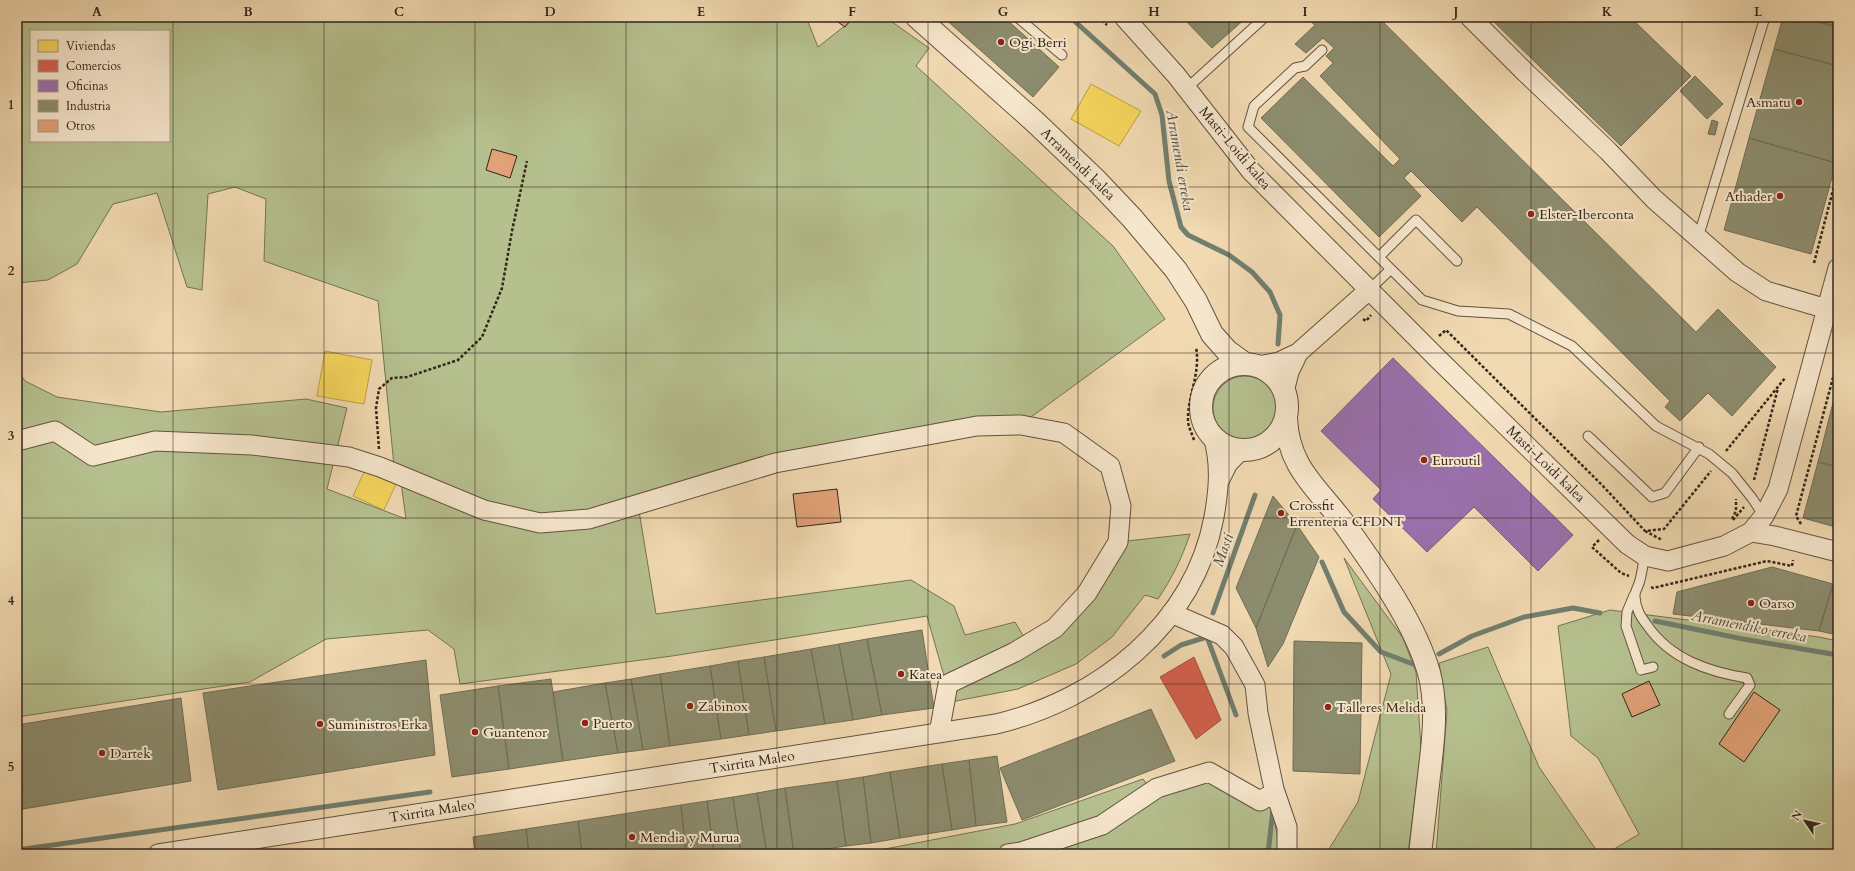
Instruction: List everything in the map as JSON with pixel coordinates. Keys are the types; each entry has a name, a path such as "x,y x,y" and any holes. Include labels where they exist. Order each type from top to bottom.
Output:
{"street":[{"name":"Arramendi kalea","path":"917,17 1034,121 1096,180 1127,213 1176,270 1196,301 1203,337"},
{"name":"Masti-Loidi kalea","path":"1124,17 1186,88 1251,171 1437,358 1627,544 1645,556 1668,561 1724,546 1751,532 1764,516 1778,489 1838,268"},
{"path":"1470,17 1608,151 1654,199 1737,272 1766,291 1828,309"},
{"path":"1302,472 1283,458 1252,448 1231,448 1221,443 1204,441 1205,425 1202,412 1202,398 1208,386 1217,374 1230,367 1279,362 1298,354 1370,289"},
{"path":"1203,337 1251,365 1274,376 1284,392 1287,405 1286,418 1289,446 1302,472 1347,528 1401,610 1418,641 1429,674 1433,705 1433,738 1420,854"},
{"path":"1203,337 1213,359 1208,386"},
{"path":"1284,392 1289,372 1298,354"},
{"path":"1252,448 1272,440 1280,430 1286,418"},
{"path":"17,441 54,431 93,456 155,441 260,446 349,456 380,467 484,510 540,523 555,523 589,519 775,463 978,426 1021,425 1064,433 1110,466 1121,506 1118,542 1087,593 1055,628 1015,652 948,684 939,733"},
{"name":"Txirrita Maleo","path":"158,854 996,724 1020,718 1067,700 1110,674 1148,640 1171,613 1193,579 1204,556 1212,532 1219,481 1218,457 1204,441"},
{"name":"Txirrita Maleo","path":"1219,481 1228,463 1252,448"},
{"path":"1751,532 1775,536 1838,552"},
{"path":"1171,613 1222,635 1234,647 1255,685 1258,713 1274,789 1287,827 1287,854"},
{"path":"1008,854 1052,848 1102,825 1157,788 1209,772 1260,801 1270,795 1274,789"}],"lane":[{"path":"1017,17 1062,55"},
{"path":"1186,88 1265,17"},
{"path":"1698,238 1765,17"},
{"path":"1322,50 1305,66 1295,68 1254,106 1248,127 1422,300 1458,312 1509,314 1572,346 1656,426 1699,447 1732,473 1764,516"},
{"path":"1379,257 1416,220 1457,261"},
{"path":"1370,289 1391,269"},
{"path":"1588,436 1652,497 1665,493 1699,447"},
{"path":"1645,556 1640,581 1627,612 1626,626 1641,670 1653,667"},
{"path":"1634,595 1638,612 1650,631 1667,649 1708,669 1727,675 1748,678 1750,685 1730,714"}],"path":[{"path":"380,467 376,408 378,389 392,378 407,376 458,360 482,337 502,288 527,161"},
{"path":"1814,263 1838,172"},
{"path":"1203,337 1198,355 1197,373 1188,423 1204,441"},
{"path":"1798,542 1802,526 1796,516 1838,359"},
{"path":"1712,469 1718,474"},
{"path":"1736,497 1736,511 1730,523 1752,498"},
{"path":"1645,531 1667,543"}],"green space":[{"path":"17,17 806,17 818,47 856,17 885,17 929,48 916,66 1113,246 1165,319 1027,420 982,418 587,512 541,518 484,505 394,466 378,301 264,261 266,199 235,187 208,194 202,290 187,287 157,193 113,204 77,264 48,280 17,283"},
{"path":"17,370 25,381 57,397 161,412 306,399 347,408 327,489 406,519 401,482 539,529 639,511 656,614 911,580 954,606 965,635 1015,622 1024,637 944,676 927,616 672,656 460,684 454,649 428,630 326,639 250,682 17,717"},
{"path":"1239,376 1251,376 1268,385 1275,396 1277,408 1275,420 1268,431 1251,440 1239,440 1227,435 1218,426 1213,414 1213,402 1218,390 1227,381"},
{"path":"1190,534 1176,568 1158,599 1145,595 1112,637 1076,664 1018,689 951,702 958,686 1085,609 1110,574 1127,541"},
{"path":"1344,558 1403,638 1416,672 1421,749 1408,854 1326,854 1358,802 1391,674"},
{"path":"1610,610 1819,637 1838,641 1838,854 1606,854 1639,834 1598,758 1571,736 1558,626"},
{"path":"1488,647 1539,767 1599,854 1436,854 1447,711 1439,663"},
{"path":"1143,779 1156,796 1207,781 1271,804 1281,854 859,854 1015,824"}],"building: Viviendas":[{"path":"1091,84 1141,111 1119,146 1071,119"},
{"path":"325,351 372,360 364,404 317,396"},
{"path":"365,470 396,484 384,510 353,496"}],"building: Comercios":[{"path":"1194,657 1221,720 1196,739 1160,677"}],"building: Oficinas":[{"name":"Euroutil","path":"1393,358 1573,535 1538,571 1474,507 1427,552 1373,499 1381,490 1321,431"}],"building: Industria":[{"name":"Ogi Berri","path":"943,17 1004,17 1059,67 1033,97"},
{"path":"1182,17 1247,17 1212,48"},
{"name":"Elster-Iberconta","path":"1315,17 1378,17 1696,332 1718,309 1776,367 1732,416 1708,393 1680,421 1665,407 1670,401 1477,207 1462,222 1411,171 1404,178 1421,196 1379,237 1261,118 1303,77 1393,166 1400,159 1320,76 1333,63 1326,56 1334,48 1323,38 1306,53 1295,44 1315,25 1310,21"},
{"path":"1489,17 1630,17 1691,76 1621,146"},
{"path":"1783,17 1798,17 1838,27 1838,66 1774,49"},
{"path":"1798,17 1838,17 1838,27"},
{"name":"Asmatu","path":"1774,49 1838,66 1838,157 1836,163 1749,138"},
{"path":"1695,76 1723,104 1707,119 1680,91"},
{"path":"1712,120 1718,122 1715,135 1708,134"},
{"name":"Athader","path":"1749,138 1836,163 1811,254 1724,230"},
{"path":"1838,383 1838,467 1818,462"},
{"path":"1818,462 1838,467 1838,505 1832,526 1803,518"},
{"path":"1273,496 1297,525 1256,628 1236,588"},
{"path":"1838,505 1838,528 1832,526"},
{"path":"1297,525 1319,557 1283,644 1268,667 1256,628"},
{"name":"Oarso","path":"1772,567 1833,584 1819,631 1673,614 1677,592"},
{"path":"1833,584 1838,585 1838,635 1819,631"},
{"name":"Katea","path":"922,630 934,708 882,715 867,639"},
{"path":"867,639 882,715 853,720 839,644"},
{"name":"Talleres Melida","path":"1294,641 1362,643 1360,774 1293,771"},
{"path":"839,644 853,720 825,724 811,649"},
{"path":"811,649 825,724 776,731 764,657"},
{"path":"764,657 776,731 749,735 738,661"},
{"name":"Suministros Erka","path":"426,660 435,755 218,790 203,693"},
{"path":"738,661 749,735 721,739 710,666"},
{"name":"Zabinox","path":"710,666 721,739 670,746 660,674"},
{"path":"660,674 670,746 643,750 631,679"},
{"path":"551,679 563,761 509,769 498,686"},
{"path":"631,679 643,750 618,753 605,683"},
{"name":"Puerto","path":"605,683 618,753 563,761 553,692"},
{"name":"Guantenor","path":"498,686 509,769 452,777 440,695"},
{"name":"Dartek","path":"181,698 191,781 17,810 17,725"},
{"path":"1151,709 1175,761 1022,820 1000,768"},
{"path":"997,756 1007,822 976,826 969,760"},
{"path":"969,760 976,826 952,830 942,764"},
{"path":"942,764 952,830 900,838 890,772"},
{"path":"890,772 900,838 871,843 863,777"},
{"path":"863,777 871,843 846,846 837,781"},
{"path":"837,781 846,846 794,854 785,788"},
{"path":"785,788 794,854 767,854 757,793"},
{"path":"757,793 767,854 741,854 733,797"},
{"path":"733,797 741,854 714,854 707,801"},
{"path":"707,801 714,854 686,854 681,805"},
{"name":"Mendia y Murua","path":"681,805 686,854 582,854 578,821"},
{"path":"578,821 582,854 529,854 526,829"},
{"path":"526,829 529,854 475,854 473,837"},
{"path":"439,852 440,854 425,854"}],"building: Otros":[{"path":"831,17 853,17 845,27"},
{"path":"492,149 517,156 510,178 486,170"},
{"path":"837,489 841,522 797,527 793,494"},
{"path":"1649,681 1660,705 1632,717 1622,694"},
{"path":"1754,692 1780,710 1744,762 1719,744"}],"waterway":[{"name":"Arramendi erreka","path":"1070,17 1155,94 1162,115 1169,181 1181,227 1188,235 1229,255 1252,272 1270,292 1280,315 1278,344"},
{"name":"Masti","path":"1213,613 1255,495"},
{"name":"Arramendi erreka","path":"1322,562 1344,612 1381,652 1413,664"},
{"name":"Arramendi erreka","path":"1439,654 1472,636 1524,617 1573,608 1600,613"},
{"name":"Arramendiko erreka","path":"1655,621 1743,639 1838,655"},
{"path":"1164,656 1181,645 1207,637 1236,715"},
{"path":"17,850 430,792"},
{"path":"1268,854 1273,809"}],"place":[{"name":"Ogi Berri","path":"1001,42"},
{"name":"Asmatu","path":"1799,102"},
{"name":"Athader","path":"1780,196"},
{"name":"Elster-Iberconta","path":"1531,214"},
{"name":"Euroutil","path":"1424,460"},
{"name":"Crossfit Errenteria CFDNT","path":"1281,513"},
{"name":"Oarso","path":"1751,603"},
{"name":"Katea","path":"901,674"},
{"name":"Zabinox","path":"690,706"},
{"name":"Talleres Melida","path":"1328,707"},
{"name":"Puerto","path":"585,723"},
{"name":"Suministros Erka","path":"320,724"},
{"name":"Guantenor","path":"475,732"},
{"name":"Dartek","path":"102,753"},
{"name":"Mendia y Murua","path":"632,837"}]}
